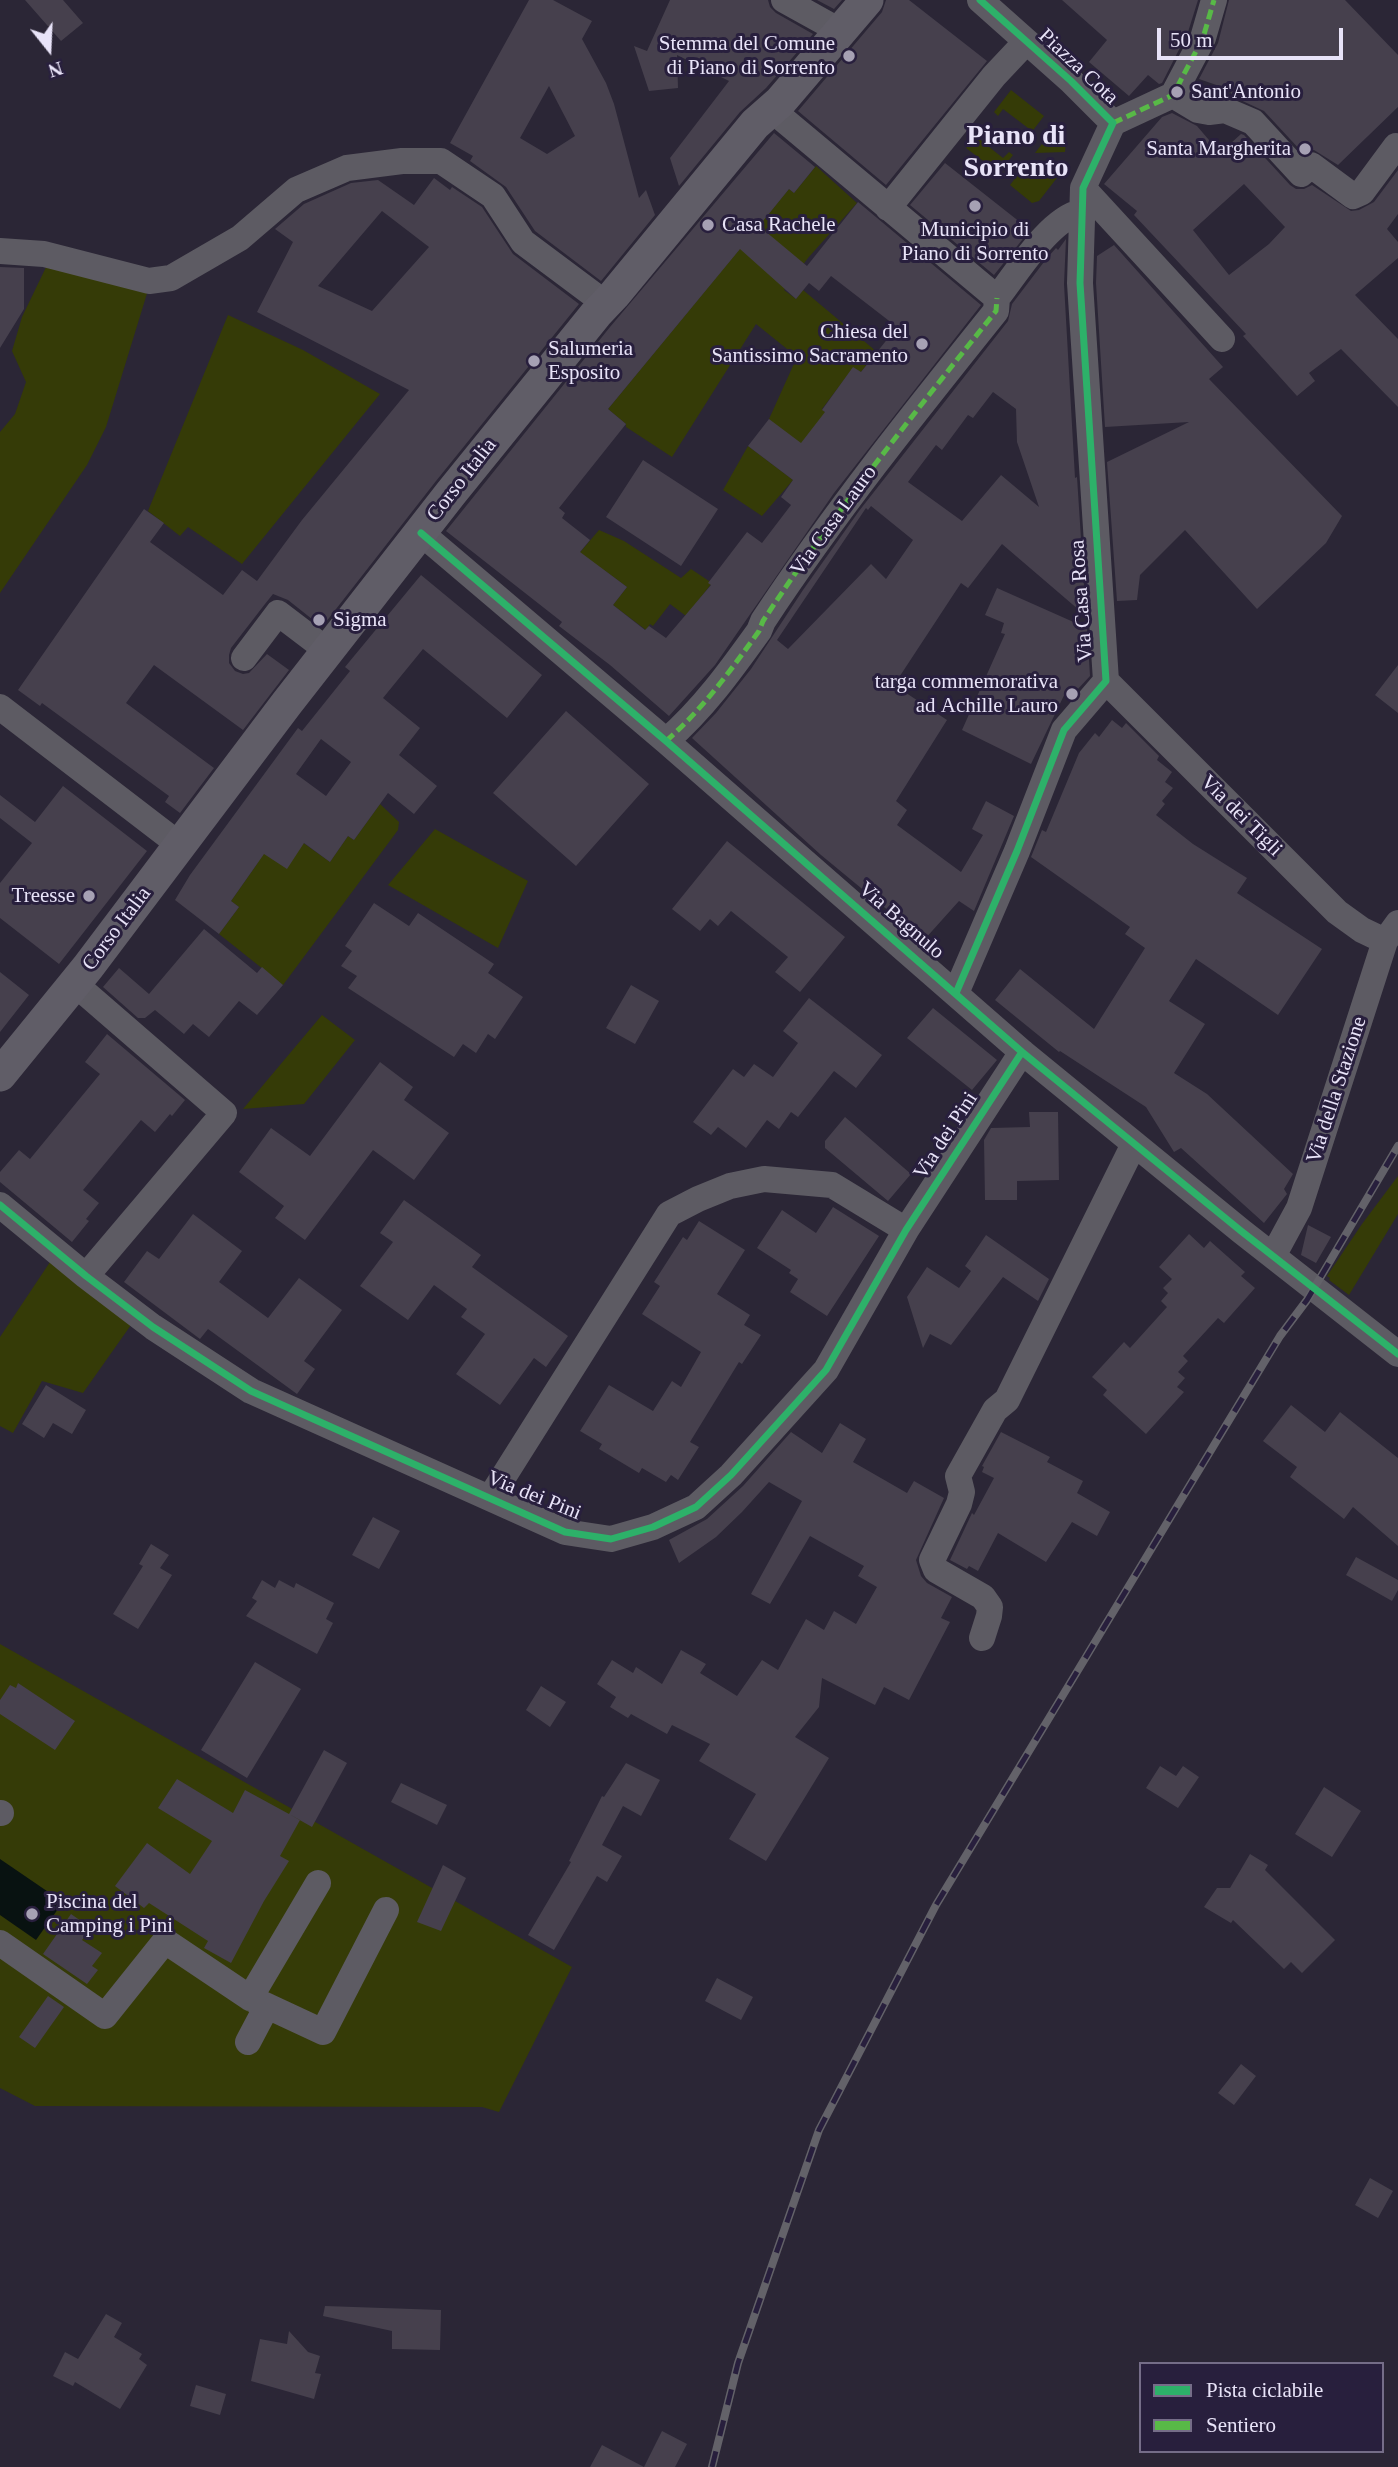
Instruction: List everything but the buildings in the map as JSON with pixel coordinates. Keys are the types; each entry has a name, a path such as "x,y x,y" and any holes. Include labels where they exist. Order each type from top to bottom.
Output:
{"main road":[{"name":"Corso Italia","path":"0,1076 82,976 459,482 755,124 772,110 867,0"}],"street":[{"path":"784,0 840,31"},
{"name":"Piazza Cota","path":"980,0 1071,81 1113,123 1082,200"},
{"path":"1113,123 1172,95 1203,38 1214,0"},
{"name":"Piazza Cota","path":"888,208 994,76 1026,42"},
{"path":"1172,95 1198,110 1224,110 1253,122 1301,174 1311,165 1353,196 1362,192 1397,146"},
{"path":"772,110 997,298 1051,230 1072,214 1082,200 1222,339"},
{"path":"0,251 44,254 149,281 171,278 240,238 296,190 346,168 402,160 441,161 493,196 523,242 606,304"},
{"name":"Via Casa Rosa","path":"956,993 1017,851 1064,730 1106,681 1081,297 1082,200"},
{"name":"Via Casa Lauro","path":"666,741 721,683 759,631 814,546 996,311 997,298"},
{"name":"Via Bagnulo","path":"421,533 666,741 1022,1052 1398,1354"},
{"path":"243,659 278,613 328,651"},
{"name":"Via dei Tigli","path":"1106,681 1337,912 1362,930 1391,932"},
{"path":"0,707 181,846"},
{"name":"Via della Stazione","path":"1273,1256 1299,1208 1391,932"},
{"path":"82,976 224,1114 86,1276"},
{"name":"Via dei Pini","path":"0,1205 86,1276 164,1334 251,1391 565,1532 611,1539 653,1527 696,1507 732,1475 826,1370 906,1230 1022,1052"},
{"path":"982,1638 990,1606 983,1597 936,1570 932,1560 959,1504 962,1492 958,1476 995,1409 1007,1400 1134,1144"},
{"path":"490,1498 669,1214 730,1186 764,1179 832,1185 906,1230"},
{"path":"248,2042 258,2002 318,1884"},
{"path":"0,1942 105,2016 165,1941 258,2002 323,2032 386,1910"}],"green space":[{"path":"1011,90 1044,116 1027,138 1023,135 1028,128 1003,109 998,116 994,112"},
{"path":"1055,127 1064,138 1065,152 1035,153"},
{"path":"979,130 983,133 979,139 1003,158 1009,152 1013,155 999,173 966,148"},
{"path":"1066,162 1067,165 1039,201 1032,203 1010,185 1027,163"},
{"path":"816,166 857,203 808,258 784,290 796,299 803,290 877,352 861,372 853,368 822,409 825,412 810,462 769,419 797,357 756,324 672,457 626,427 626,424 608,409 789,189 794,193"},
{"path":"49,261 149,287 106,427 87,465 0,593 0,432 15,414 26,382 12,351 22,317"},
{"path":"228,315 303,350 380,394 242,564 188,527 180,536 148,511"},
{"path":"748,446 793,480 762,516 723,490"},
{"path":"599,530 624,541 681,578 691,569 712,583 686,616 670,604 653,626 650,624 646,630 613,605 627,587 604,570 594,581 571,563"},
{"path":"380,804 399,822 398,830 283,985 219,934 239,907 231,901 257,864 277,824 330,862 348,836 354,840"},
{"path":"435,829 528,881 498,948 388,885"},
{"path":"322,1015 355,1040 304,1104 243,1109"},
{"path":"1398,1176 1398,1214 1349,1295 1327,1276"},
{"path":"50,1262 131,1325 83,1393 42,1381 13,1433 0,1426 0,1337"},
{"path":"0,1644 572,1967 499,2112 482,2107 35,2106 0,2088"}],"shaded area":[{"path":"0,1859 63,1902 36,1940 0,1915"}],"railway":[{"path":"712,2467 738,2363 819,2130 936,1905 1280,1336 1307,1300 1398,1146"}],"marked path":[{"path":"1113,123 1173,95 1203,38 1214,0"},
{"path":"666,741 704,702 738,660 847,502 996,311 997,298"}],"cycle path":[{"path":"956,993 1017,851 1064,730 1106,681 1080,283 1083,188 1113,123 1071,81 980,0"},
{"path":"421,533 666,741 1022,1052 1241,1231 1398,1354"},
{"path":"0,1205 153,1327 251,1391 565,1532 611,1539 653,1527 696,1507 731,1475 826,1370 906,1230 1022,1052"}],"place":[{"name":"Stemma del Comune di Piano di Sorrento","path":"849,56"},
{"name":"Sant'Antonio","path":"1177,92"},
{"name":"Santa Margherita","path":"1305,149"},
{"name":"Municipio di Piano di Sorrento","path":"975,206"},
{"name":"Casa Rachele","path":"708,225"},
{"name":"Chiesa del Santissimo Sacramento","path":"922,344"},
{"name":"Salumeria Esposito","path":"534,361"},
{"name":"Sigma","path":"319,620"},
{"name":"targa commemorativa ad Achille Lauro","path":"1072,694"},
{"name":"Treesse","path":"89,896"},
{"name":"Piscina del Camping i Pini","path":"32,1914"}],"district":[{"name":"Piano di Sorrento","path":"1016,153"}]}
